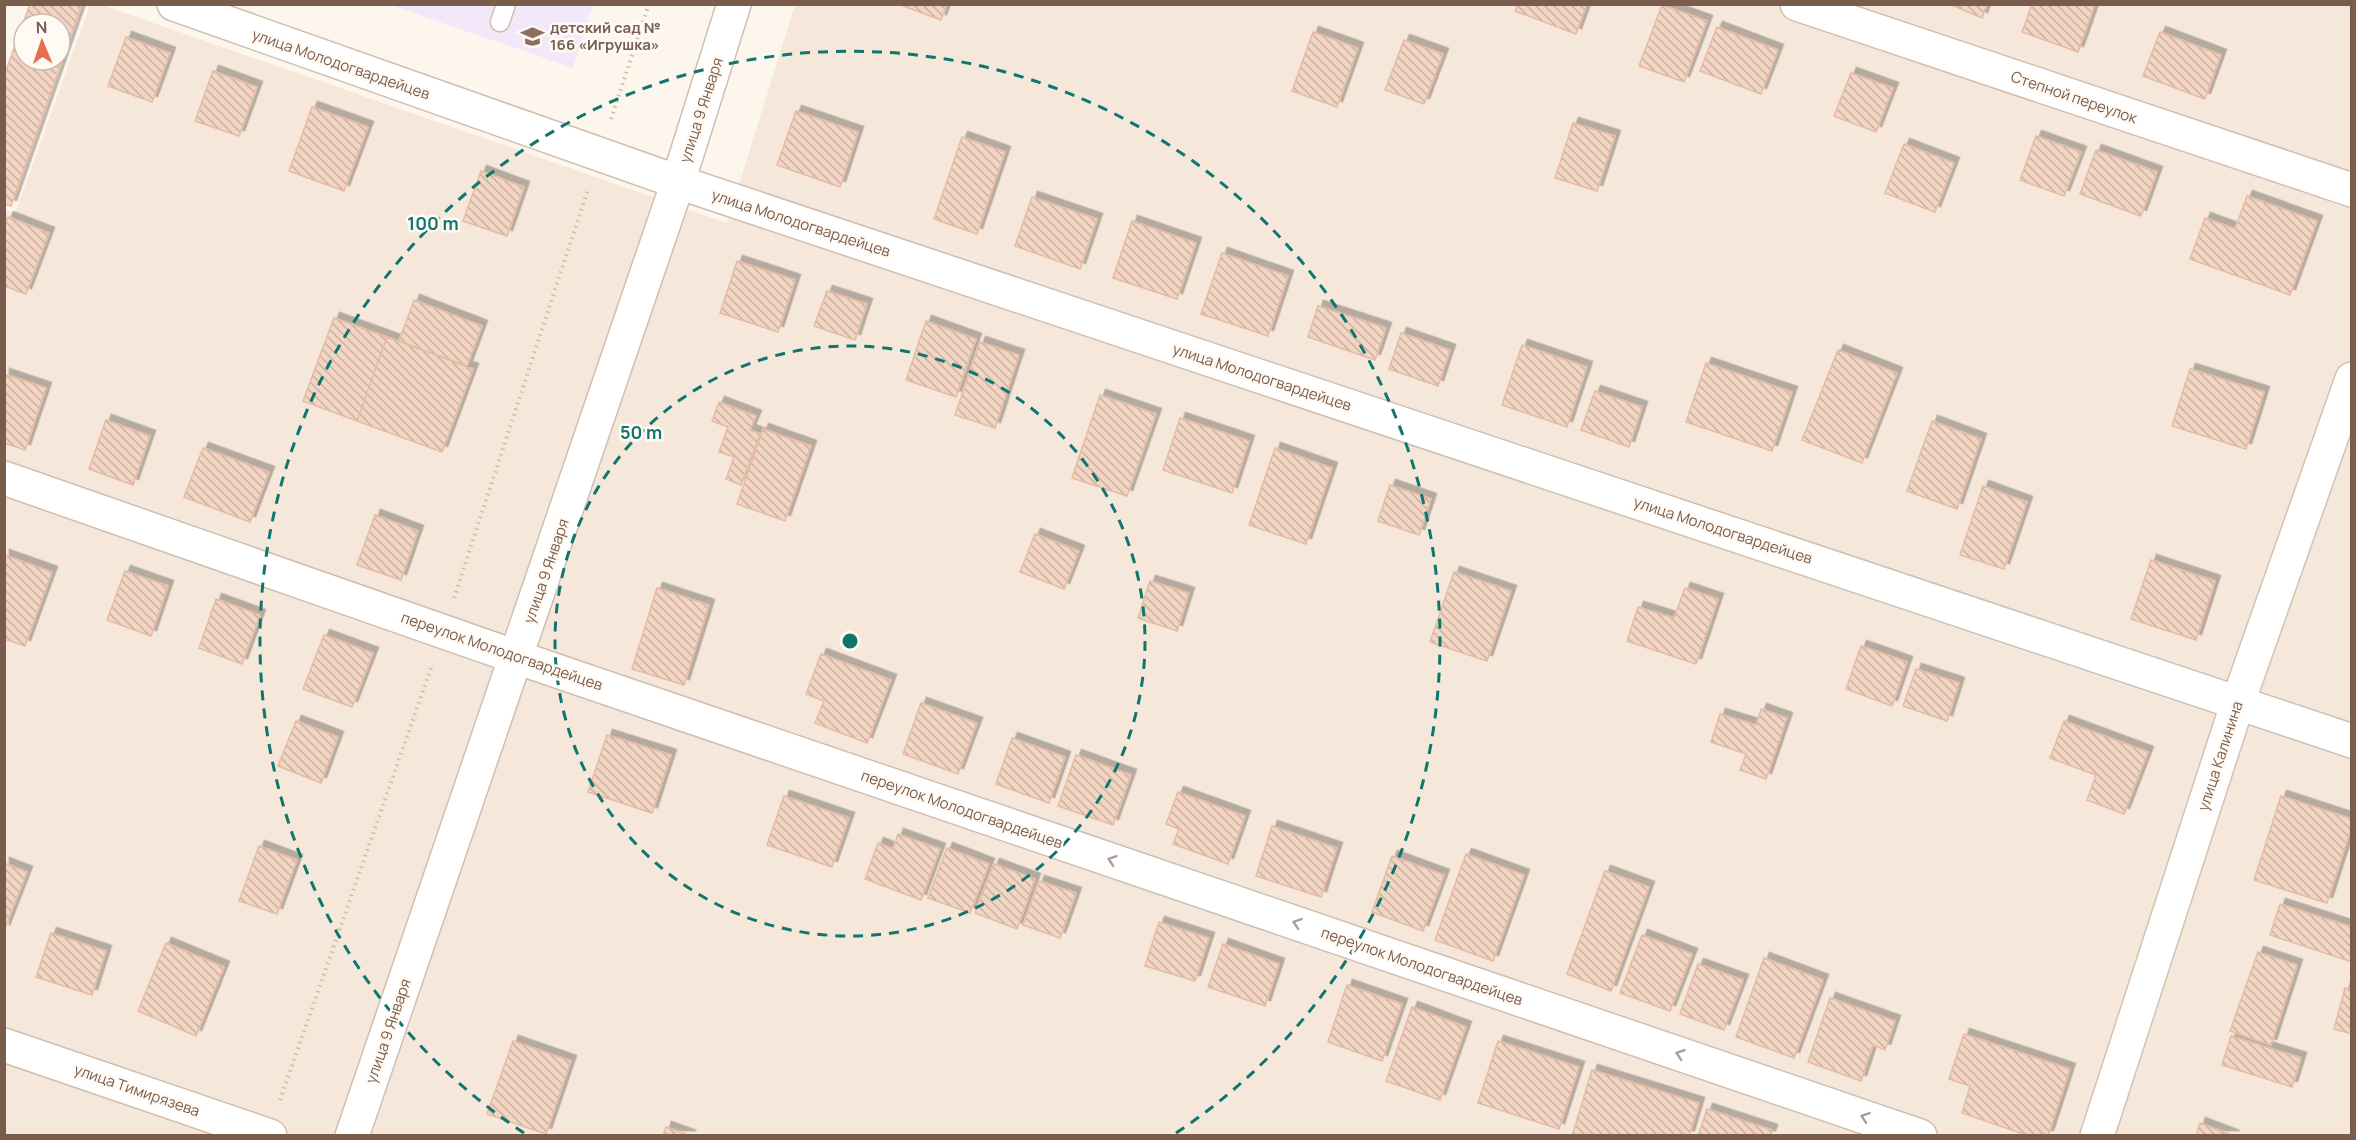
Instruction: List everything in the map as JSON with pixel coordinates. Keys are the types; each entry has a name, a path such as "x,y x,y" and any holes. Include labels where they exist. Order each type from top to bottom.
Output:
{"street":[{"name":"улица Молодогвардейцев","path":"174,4 678,182 2352,741"},
{"name":"улица 9 Января","path":"352,1136 678,182 734,4"},
{"name":"Степной переулок","path":"1797,4 2352,190"},
{"name":"улица Калинина","path":"2097,1136 2238,702 2352,379"},
{"name":"переулок Молодогвардейцев","path":"4,478 516,657 1920,1136"},
{"name":"улица Тимирязева","path":"4,1045 269,1135"}],"path":[{"path":"269,1135 443,631 648,4"}],"shaded area":[{"path":"90,5 102,5 727,223 795,5 2351,5 2351,1135 5,1135 4,209 15,213 66,72 72,72 72,55"},
{"name":"детский сад № 166 «Игрушка»","path":"390,5 593,5 573,68"}],"building":[{"path":"30,4 82,4 72,32 72,12 27,12"},
{"path":"898,4 947,4 941,20"},
{"path":"1518,4 1587,4 1576,34 1515,11"},
{"path":"1949,4 1987,4 1982,18"},
{"path":"2032,4 2087,4 2094,7 2078,52 2022,32"},
{"path":"1662,5 1707,21 1684,82 1639,66"},
{"path":"1717,27 1778,50 1761,94 1700,71"},
{"path":"1313,32 1358,48 1337,107 1292,91"},
{"path":"2160,32 2221,55 2205,99 2143,76"},
{"path":"126,37 170,53 152,102 108,86"},
{"path":"1404,40 1443,54 1424,104 1385,90"},
{"path":"12,54 12,72 58,72 11,206 4,204 4,76"},
{"path":"213,71 257,87 239,136 195,121"},
{"path":"1851,73 1893,88 1876,132 1834,116"},
{"path":"312,107 368,127 344,191 289,171"},
{"path":"796,111 858,132 840,187 777,165"},
{"path":"1573,123 1615,136 1597,191 1555,178"},
{"path":"2036,136 2081,152 2064,196 2020,180"},
{"path":"962,137 1005,152 977,234 934,219"},
{"path":"1904,144 1954,163 1935,212 1885,193"},
{"path":"2096,150 2157,172 2141,216 2080,194"},
{"path":"481,171 524,187 507,236 463,221"},
{"path":"2247,196 2317,221 2290,295 2190,259 2205,218 2235,229"},
{"path":"1032,197 1097,219 1080,269 1015,246"},
{"path":"8,217 49,233 26,294 4,286 4,227"},
{"path":"1132,221 1196,243 1177,299 1113,278"},
{"path":"1222,253 1288,276 1268,336 1201,314"},
{"path":"737,261 795,280 778,332 720,313"},
{"path":"827,291 867,304 855,340 814,326"},
{"path":"414,300 482,326 467,366 399,341"},
{"path":"1318,306 1386,328 1375,360 1308,337"},
{"path":"334,318 387,337 357,421 303,401"},
{"path":"926,321 976,339 956,397 906,380"},
{"path":"1401,333 1450,350 1438,386 1389,369"},
{"path":"387,337 473,369 442,452 357,421"},
{"path":"980,342 1019,355 995,428 955,415"},
{"path":"1522,345 1587,367 1567,427 1502,405"},
{"path":"1838,350 1897,373 1862,463 1802,440"},
{"path":"1706,363 1792,392 1772,451 1686,422"},
{"path":"2190,369 2264,392 2246,449 2172,426"},
{"path":"4,374 46,388 25,450 4,443"},
{"path":"1595,391 1642,407 1629,447 1581,430"},
{"path":"1100,395 1156,414 1127,496 1072,478"},
{"path":"719,402 756,416 750,430 760,434 741,485 726,479 734,457 719,452 728,427 712,421"},
{"path":"1180,418 1249,441 1232,493 1163,470"},
{"path":"106,420 150,436 133,485 89,469"},
{"path":"1932,421 1981,439 1957,509 1907,491"},
{"path":"763,429 811,446 785,521 737,504"},
{"path":"203,448 269,472 250,522 184,497"},
{"path":"1275,448 1332,468 1306,544 1249,525"},
{"path":"1390,485 1431,499 1419,535 1378,521"},
{"path":"1983,486 2027,502 2004,569 1960,555"},
{"path":"375,515 418,531 401,580 357,565"},
{"path":"1035,534 1079,551 1064,589 1020,572"},
{"path":"4,555 52,572 25,646 4,639"},
{"path":"2151,560 2215,581 2196,640 2131,619"},
{"path":"125,571 168,586 151,636 107,620"},
{"path":"1454,572 1511,591 1487,661 1430,642"},
{"path":"1150,581 1189,593 1177,631 1138,618"},
{"path":"657,588 709,605 684,685 632,669"},
{"path":"1685,588 1718,599 1696,664 1627,641 1638,607 1674,618"},
{"path":"216,599 260,615 242,664 199,648"},
{"path":"324,635 373,653 352,707 303,689"},
{"path":"1861,646 1907,662 1892,706 1846,689"},
{"path":"821,654 891,680 867,743 815,723 824,701 806,694"},
{"path":"1916,669 1959,683 1947,721 1903,706"},
{"path":"921,703 977,723 958,774 903,754"},
{"path":"1761,709 1787,718 1766,779 1740,770 1746,754 1711,742 1720,714 1756,725"},
{"path":"296,721 338,737 321,783 278,766"},
{"path":"2064,721 2148,752 2124,814 2087,800 2096,775 2050,758"},
{"path":"607,735 671,755 652,813 588,792"},
{"path":"1012,738 1065,757 1049,803 996,784"},
{"path":"1076,755 1131,775 1113,825 1058,806"},
{"path":"1178,792 1245,816 1228,864 1173,844 1179,829 1166,824"},
{"path":"784,796 849,818 832,867 767,845"},
{"path":"2281,796 2352,819 2352,826 2327,903 2254,880"},
{"path":"1272,826 1337,848 1321,897 1256,876"},
{"path":"898,834 940,849 921,900 865,879 878,843 893,849"},
{"path":"259,846 297,860 277,914 239,901"},
{"path":"947,848 989,864 970,913 928,898"},
{"path":"1466,854 1524,875 1493,961 1435,940"},
{"path":"1392,856 1444,875 1423,931 1372,912"},
{"path":"4,863 27,872 4,931"},
{"path":"994,864 1035,879 1017,929 975,913"},
{"path":"1605,871 1649,887 1611,991 1567,974"},
{"path":"1039,881 1076,893 1060,938 1023,925"},
{"path":"2280,904 2352,927 2352,962 2270,935"},
{"path":"1159,922 1209,938 1195,981 1145,966"},
{"path":"51,933 106,951 92,995 36,977"},
{"path":"1642,935 1692,954 1670,1011 1620,993"},
{"path":"166,943 224,967 196,1036 138,1011"},
{"path":"1223,944 1279,964 1265,1006 1208,987"},
{"path":"2258,952 2297,965 2271,1045 2230,1031"},
{"path":"1764,958 1823,980 1794,1058 1736,1037"},
{"path":"1698,964 1743,980 1724,1030 1680,1014"},
{"path":"1347,985 1402,1004 1382,1061 1328,1042"},
{"path":"2345,988 2352,990 2352,1034 2334,1029"},
{"path":"1830,998 1895,1021 1885,1050 1873,1045 1861,1081 1808,1062"},
{"path":"1412,1007 1466,1027 1440,1100 1386,1081"},
{"path":"1964,1034 2070,1069 2048,1136 2029,1136 1962,1113 1970,1086 1949,1079"},
{"path":"2231,1036 2301,1058 2292,1087 2222,1065"},
{"path":"513,1041 571,1061 546,1134 487,1114"},
{"path":"1498,1041 1579,1067 1559,1129 1478,1103"},
{"path":"1592,1070 1699,1103 1689,1136 1572,1136"},
{"path":"1707,1109 1772,1130 1770,1136 1698,1136"},
{"path":"2200,1123 2234,1136 2196,1136"},
{"path":"666,1127 691,1136 663,1136"}],"place":[{"name":"детский сад № 166 «Игрушка»","path":"532,36"}]}
